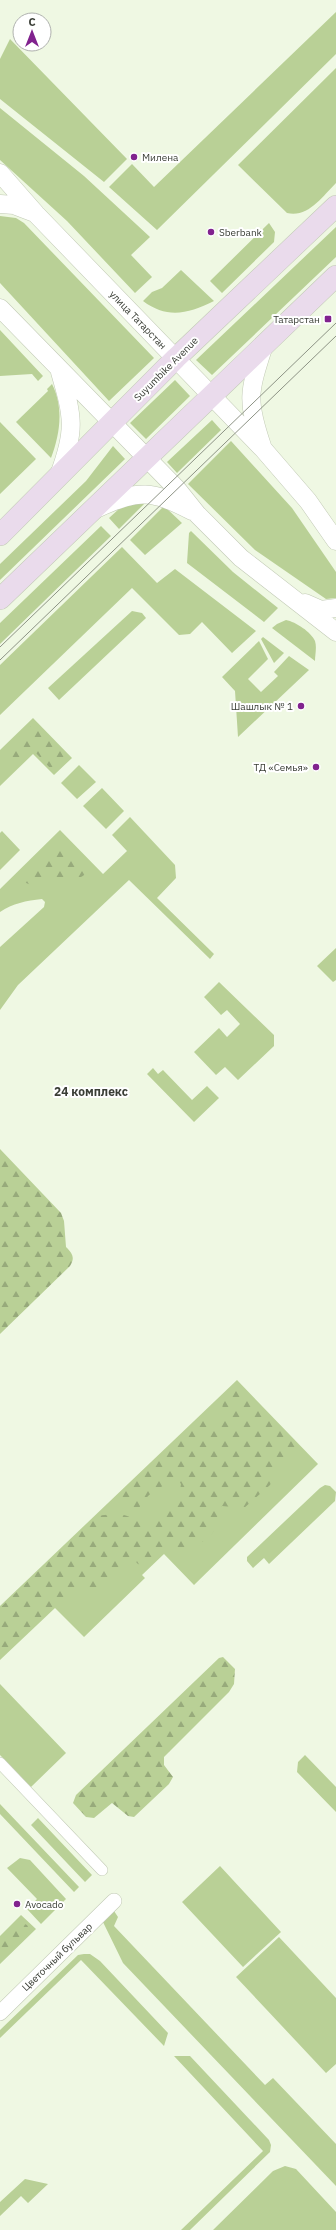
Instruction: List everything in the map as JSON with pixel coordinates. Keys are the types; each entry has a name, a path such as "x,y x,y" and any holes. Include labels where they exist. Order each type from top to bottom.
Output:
{"main road":[{"name":"Suyumbike Avenue","path":"0,536 59,474 176,358 336,206"},
{"path":"0,599 336,276"}],"street":[{"name":"улица Татарстан","path":"0,173 36,214 264,450 308,502 336,542"},
{"path":"0,204 14,205 36,214"},
{"path":"0,308 177,489 197,514 241,558 336,632"},
{"path":"264,345 251,384 250,406 264,450"},
{"path":"59,370 72,418 70,447 59,474"},
{"path":"93,510 129,495 144,493 167,498 197,514"},
{"path":"295,599 321,610 336,608"},
{"path":"0,1763 102,1870"},
{"name":"Цветочный бульвар","path":"0,2013 114,1901"}],"green space":[{"path":"336,12 336,54 157,230 109,187 132,164 154,187"},
{"path":"10,39 12,41 12,52 23,52 127,159 104,182 0,99 0,59"},
{"path":"336,68 336,183 320,200 308,209 295,214 287,213 238,165"},
{"path":"0,108 84,176 150,237 131,255 152,277 135,293 67,221 0,160"},
{"path":"0,216 16,218 24,223 154,358 109,401 0,283"},
{"path":"269,223 275,232 274,242 222,293 210,281"},
{"path":"336,227 336,257 212,375 196,360"},
{"path":"181,270 214,301 195,309 178,313 152,307 143,301 152,292 162,288"},
{"path":"0,330 43,376 38,381 32,374 0,376"},
{"path":"175,380 190,396 146,439 130,423"},
{"path":"52,384 58,402 59,421 57,440 51,458 16,422 48,391 47,389"},
{"path":"212,420 221,430 177,473 167,462"},
{"path":"0,422 36,459 0,494"},
{"path":"231,441 292,508 336,572 336,598 326,599 255,550 188,484"},
{"path":"113,446 125,459 0,580 0,564 86,481"},
{"path":"147,501 119,529 109,518 120,508"},
{"path":"164,506 182,523 145,555 130,540"},
{"path":"101,526 111,536 0,644 0,623"},
{"path":"191,531 233,572 278,608 264,622 187,563 189,533"},
{"path":"122,547 157,583 175,569 256,631 232,653 202,622 190,634 179,635 132,588 0,715 0,665"},
{"path":"132,611 142,613 146,618 59,700 48,688"},
{"path":"286,620 303,628 313,638 316,646 315,661 272,628"},
{"path":"263,637 284,653 274,663 261,639"},
{"path":"259,641 268,659 248,679 261,692 278,676 274,672 289,656 309,670 238,737 235,691 222,677"},
{"path":"33,718 72,758 54,775 33,754 0,786 0,750"},
{"path":"33,724 64,754 65,759 56,768 51,769 35,752 30,753 18,762 12,761 8,755 10,746"},
{"path":"79,765 96,782 77,799 61,783"},
{"path":"102,788 124,811 106,829 83,806"},
{"path":"130,817 175,865 176,878 157,898 214,954 210,959 129,880 18,985 0,1010 0,947 44,907 45,902 42,899 15,904 0,912 0,889 60,830 103,874 127,851 112,835"},
{"path":"2,831 20,850 0,870 0,833"},
{"path":"52,848 58,848 73,855 81,863 86,873 82,877 78,878 52,878 35,885 24,882 24,876"},
{"path":"336,948 336,980 333,982 317,966"},
{"path":"219,982 274,1035 274,1046 238,1080 225,1067 216,1075 194,1052 219,1028 227,1037 240,1024 227,1010 221,1015 204,997"},
{"path":"153,1068 158,1074 163,1070 192,1100 207,1086 219,1098 194,1122 147,1074"},
{"path":"0,1149 61,1213 64,1221 66,1247 72,1254 73,1258 70,1266 0,1334"},
{"path":"237,1380 318,1464 194,1585 164,1554 142,1575 145,1578 84,1637 55,1608 0,1660 0,1606"},
{"path":"237,1388 242,1389 298,1448 299,1453 297,1458 278,1464 274,1470 270,1485 244,1508 222,1506 213,1532 206,1539 181,1549 170,1546 165,1548 157,1553 145,1566 138,1564 133,1559 124,1559 116,1578 92,1591 76,1590 62,1598 0,1658 0,1608 96,1516 124,1515 144,1522 154,1520 163,1507 178,1494 181,1484 179,1481 175,1481 156,1489 148,1496 138,1509 130,1510 122,1506 120,1498 124,1491 198,1419 219,1420 224,1397 230,1391"},
{"path":"325,1485 330,1486 336,1492 335,1501 269,1564 264,1558 253,1568 247,1561 247,1557"},
{"path":"223,1657 235,1669 234,1684 229,1692 164,1757 164,1765 173,1777 169,1784 134,1817 128,1816 112,1803 94,1818 86,1817 73,1803 76,1795 219,1658"},
{"path":"0,1684 66,1753 31,1787 0,1755"},
{"path":"305,1755 336,1787 336,1812 297,1772 298,1762"},
{"path":"0,1804 79,1887 74,1892 0,1814"},
{"path":"38,1818 92,1875 85,1882 31,1825"},
{"path":"20,1858 30,1860 66,1899 41,1924 27,1909 37,1899 7,1868"},
{"path":"220,1866 281,1932 243,1967 182,1902"},
{"path":"114,1911 118,1917 114,1926 265,2085 273,2078 336,2144 336,2186 123,1963 102,1920"},
{"path":"21,1915 36,1929 0,1964 0,1936"},
{"path":"20,1922 27,1925 29,1929 27,1933 0,1957 0,1939"},
{"path":"279,1937 336,1998 336,2064 326,2073 236,1977"},
{"path":"90,1954 100,1961 168,2033 164,2046 81,1960 0,2038 0,2030 78,1955"},
{"path":"174,2056 190,2056 269,2140 271,2145 270,2152 190,2230 181,2230 263,2151"},
{"path":"285,2166 296,2169 336,2212 336,2230 213,2230 273,2171"},
{"path":"25,2179 48,2184 28,2203 21,2196 0,2216 0,2202"}],"tram line":[{"path":"0,647 336,323"},
{"path":"0,660 336,336"}],"place":[{"name":"Милена","path":"134,157"},
{"name":"Sberbank","path":"211,232"},
{"name":"Татарстан","path":"328,319"},
{"name":"Шашлык № 1","path":"301,706"},
{"name":"ТД «Семья»","path":"316,767"},
{"name":"Avocado","path":"17,1904"}],"district":[{"name":"24 комплекс","path":"91,1091"}]}
